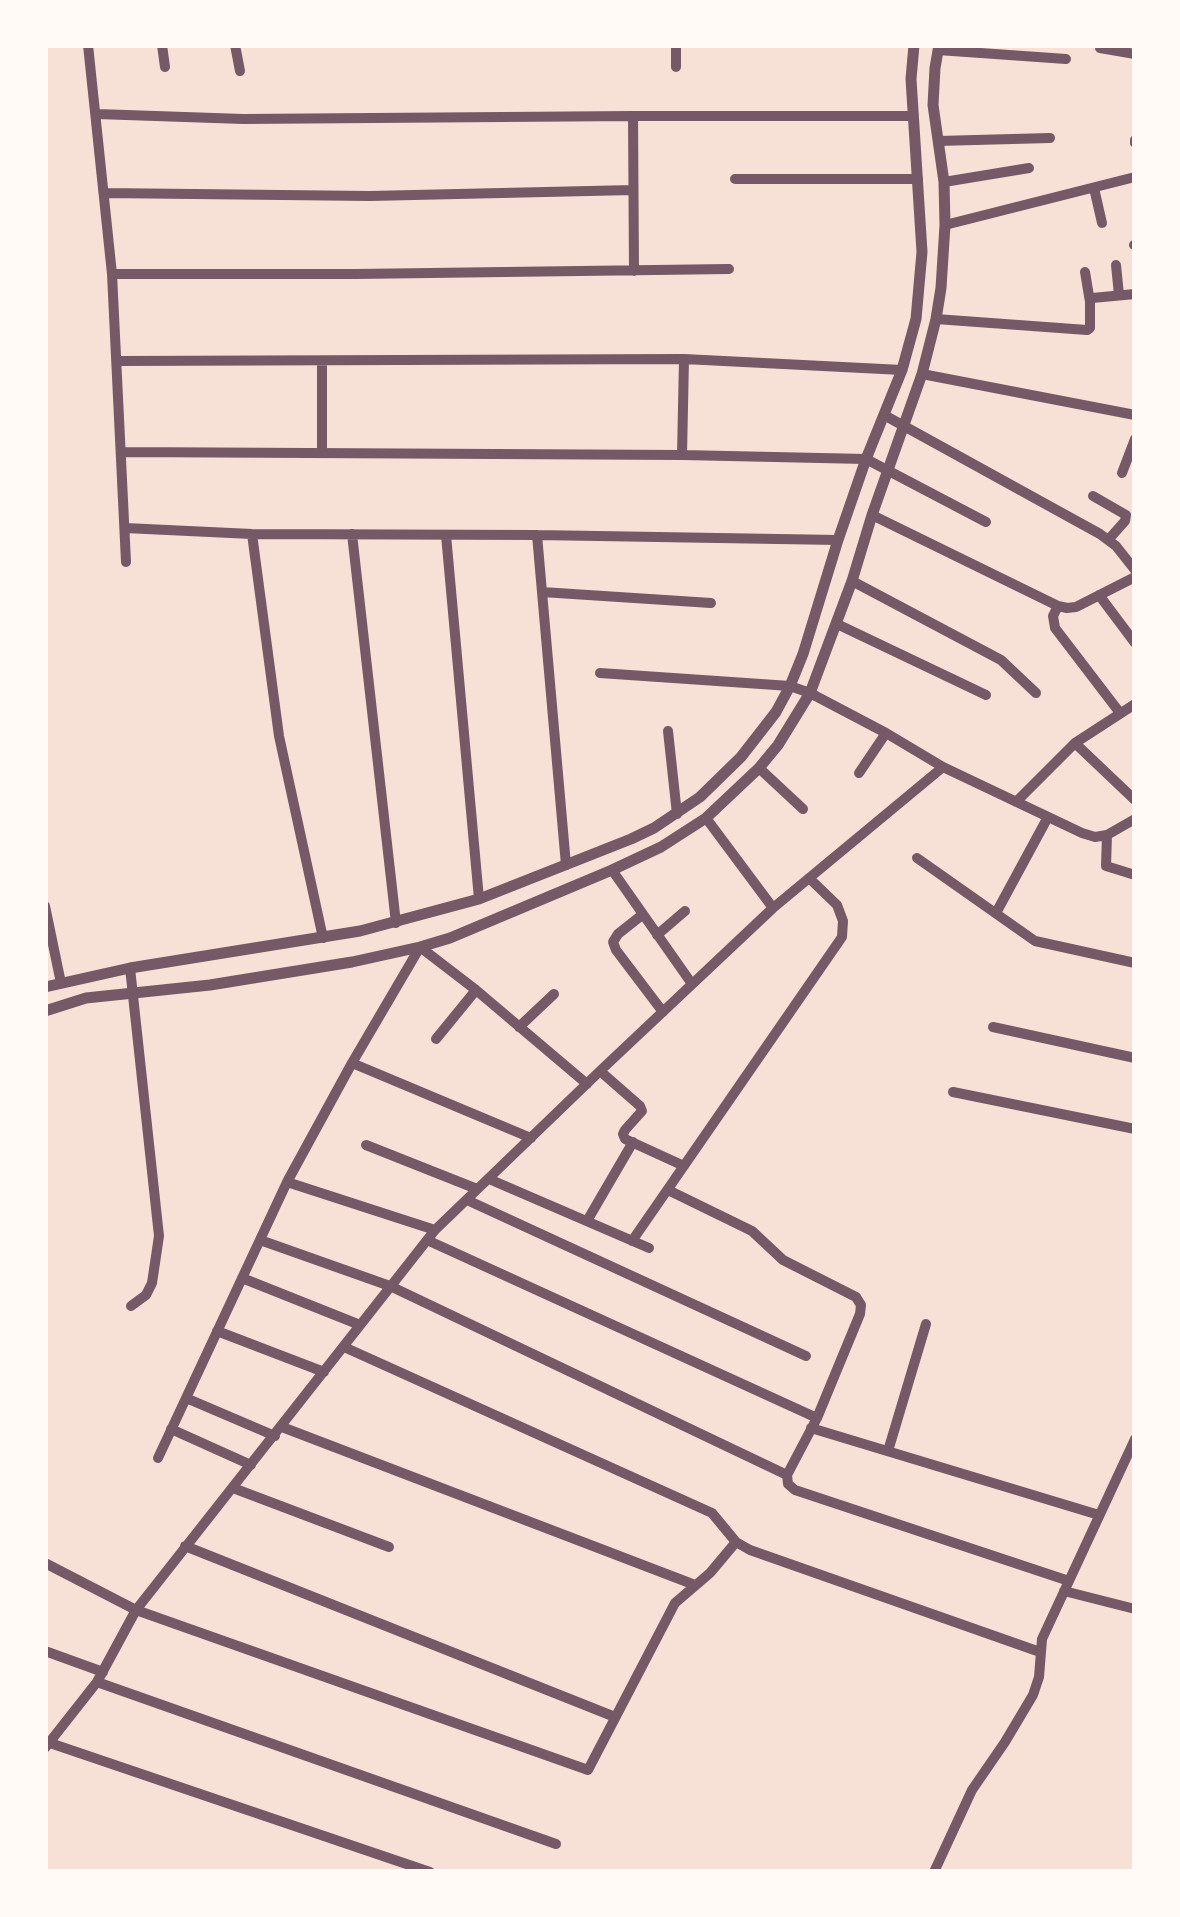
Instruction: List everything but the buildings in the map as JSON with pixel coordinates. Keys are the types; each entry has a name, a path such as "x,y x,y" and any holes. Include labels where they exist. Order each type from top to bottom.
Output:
{"street":[{"path":"88,45 112,274 126,562"},
{"path":"162,45 165,67"},
{"path":"235,45 240,71"},
{"path":"676,45 676,67"},
{"path":"45,987 130,968 323,938 396,923 479,899 631,839 700,797 741,758 768,724 803,654 838,540 902,370 916,319 922,275 922,230 911,79 914,45"},
{"path":"45,1011 86,998 210,985 420,947 479,927 661,848 706,818 759,768 810,694 922,374 941,288 945,225 933,86 938,47 1066,59"},
{"path":"1100,48 1135,54"},
{"path":"97,114 243,120 914,116"},
{"path":"633,116 634,271"},
{"path":"938,142 1050,138"},
{"path":"944,182 1030,168"},
{"path":"945,225 1135,177"},
{"path":"735,179 918,179"},
{"path":"1094,188 1102,224"},
{"path":"104,193 370,196 634,190"},
{"path":"1116,265 1119,295"},
{"path":"112,274 730,269"},
{"path":"936,319 1083,331 1090,328 1085,272"},
{"path":"1090,302 1096,297 1135,294"},
{"path":"118,361 684,359 902,370"},
{"path":"682,454 684,359"},
{"path":"322,361 322,453"},
{"path":"922,374 1135,415"},
{"path":"872,515 1058,606 1076,608 1135,573 1108,539 884,415"},
{"path":"1122,473 1135,438"},
{"path":"122,452 682,454 866,459 986,522"},
{"path":"1093,496 1126,515 1108,539"},
{"path":"124,528 252,534 838,540"},
{"path":"252,534 279,736 323,938"},
{"path":"352,534 396,923"},
{"path":"446,535 479,899"},
{"path":"537,535 566,866"},
{"path":"852,581 1001,660 1036,692"},
{"path":"542,592 711,603"},
{"path":"1099,595 1135,643"},
{"path":"1058,606 1053,616 1055,628 1120,713"},
{"path":"837,624 986,695"},
{"path":"600,673 790,686 886,732 943,768 1082,833 1107,835 1135,819"},
{"path":"1016,802 1075,744 1135,704"},
{"path":"668,730 676,814"},
{"path":"859,773 886,732"},
{"path":"1075,744 1135,800"},
{"path":"759,768 803,809"},
{"path":"430,1872 47,1745 100,1677 136,1610 436,1230 773,908 943,768"},
{"path":"996,913 1048,817"},
{"path":"706,818 773,908"},
{"path":"1107,835 1106,866 1135,875"},
{"path":"917,858 1035,942 1135,963"},
{"path":"612,870 692,984"},
{"path":"632,1240 842,936 843,920 837,905 809,878"},
{"path":"45,906 60,983"},
{"path":"657,935 684,911"},
{"path":"642,915 613,942 662,1012"},
{"path":"420,947 586,1084"},
{"path":"158,1458 288,1182 420,947"},
{"path":"130,968 160,1236 152,1283 140,1302 130,1306"},
{"path":"436,1039 476,990"},
{"path":"519,1026 554,994"},
{"path":"994,1026 1135,1058"},
{"path":"352,1064 531,1138"},
{"path":"600,1071 642,1111 623,1134 626,1139 684,1166"},
{"path":"954,1092 1135,1129"},
{"path":"587,1221 633,1142"},
{"path":"366,1146 478,1190"},
{"path":"489,1178 649,1248"},
{"path":"288,1182 436,1230"},
{"path":"668,1190 752,1231 782,1260 856,1297 861,1304 814,1423 787,1476 788,1484 795,1490 1135,1610"},
{"path":"466,1200 806,1356"},
{"path":"260,1240 390,1286 787,1476"},
{"path":"427,1240 814,1423 888,1451 1100,1516"},
{"path":"242,1278 360,1325"},
{"path":"888,1451 926,1324"},
{"path":"217,1331 324,1372"},
{"path":"344,1347 712,1513 736,1542 750,1550 1040,1652"},
{"path":"186,1398 694,1586"},
{"path":"171,1429 251,1466"},
{"path":"934,1872 962,1807 1032,1695 1039,1677 1042,1639 1135,1439"},
{"path":"233,1488 389,1546"},
{"path":"45,1563 136,1610 588,1770 675,1604 710,1573 736,1542"},
{"path":"185,1546 615,1717"},
{"path":"45,1651 100,1677 556,1844"}]}
